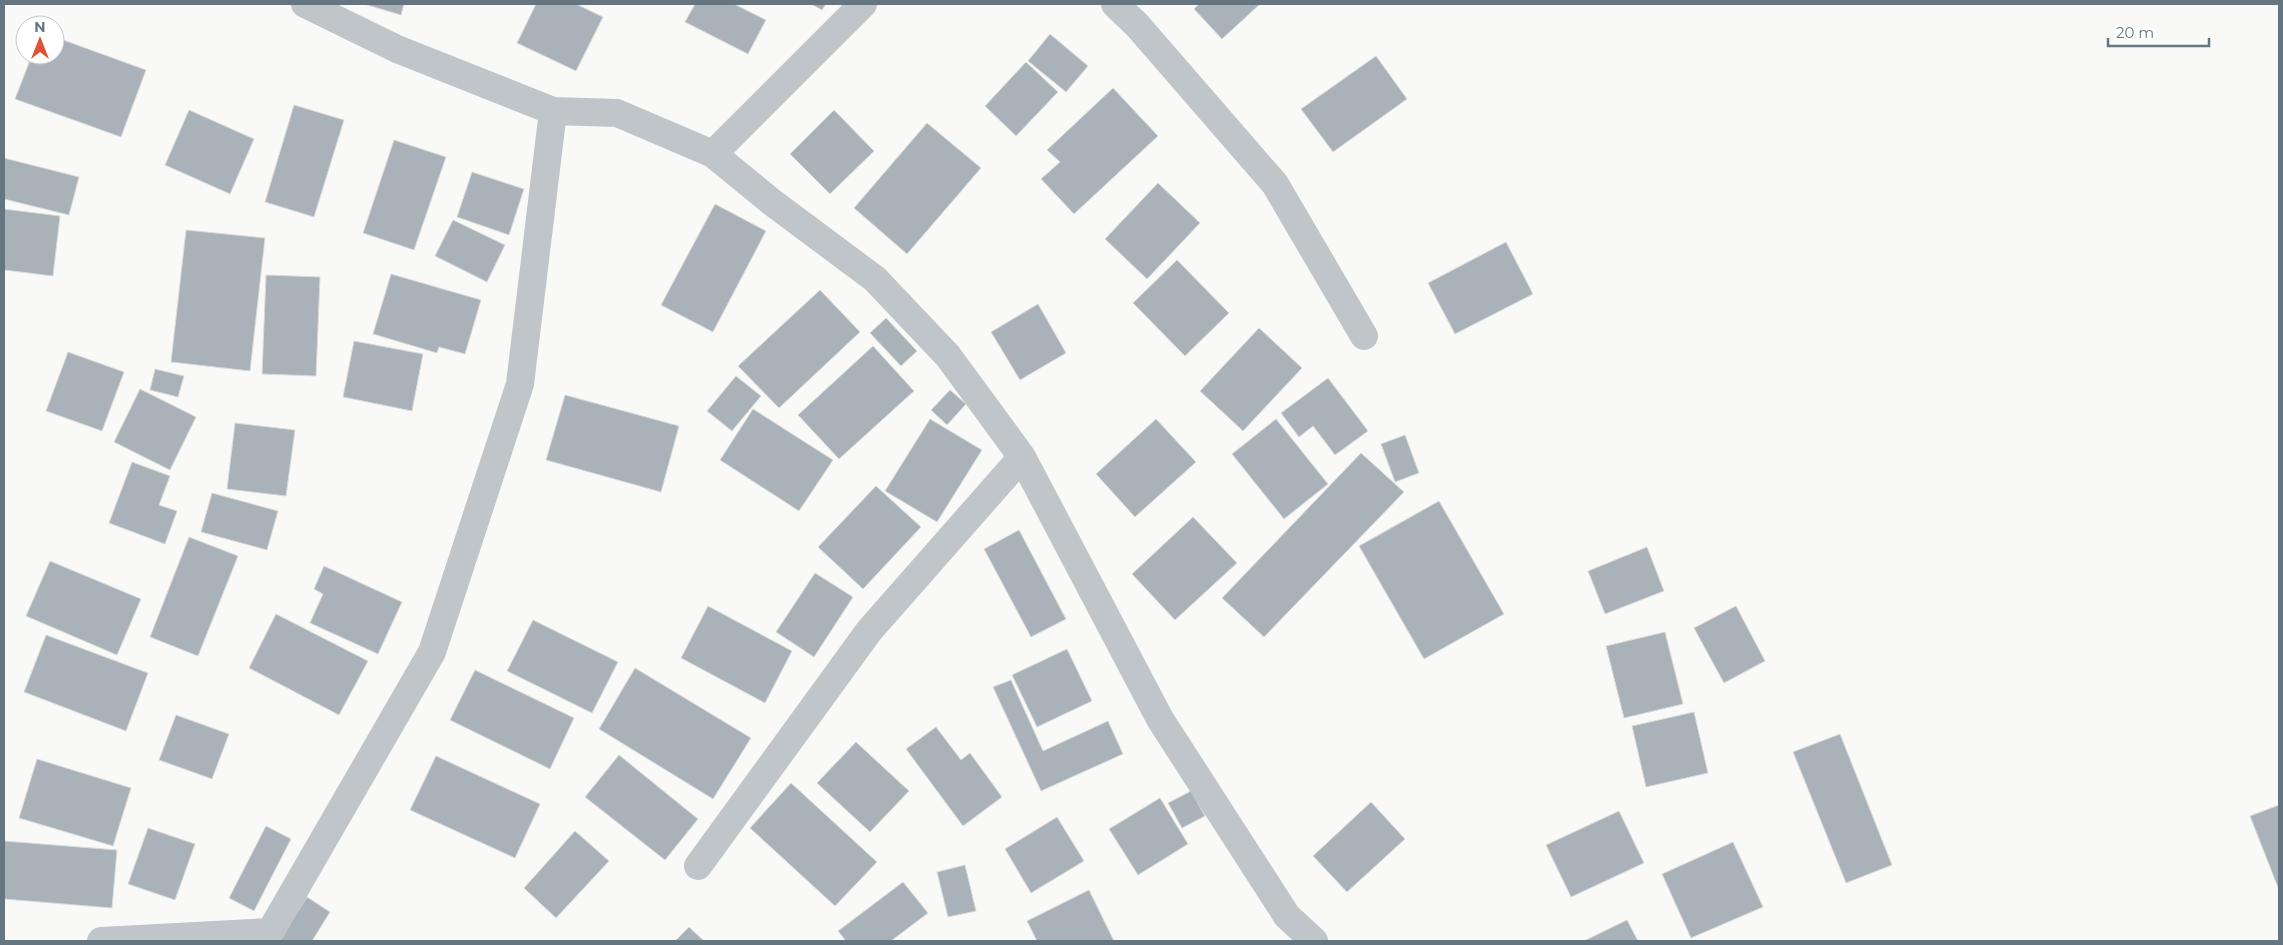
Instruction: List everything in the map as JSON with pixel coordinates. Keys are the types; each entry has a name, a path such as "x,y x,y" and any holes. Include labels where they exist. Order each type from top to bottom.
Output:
{"street":[{"path":"305,4 397,49 552,111 617,113 713,154 773,203 875,279 948,356 1022,456 1160,719 1287,916 1314,941"},
{"path":"713,154 863,4"},
{"path":"1115,4 1137,26 1275,184 1364,336"},
{"path":"101,941 267,937 432,652 520,384 552,111"},
{"path":"698,866 869,630 1022,456"}],"building":[{"path":"364,4 404,4 401,15"},
{"path":"536,4 576,4 603,17 576,71 517,43"},
{"path":"695,4 734,4 766,20 748,54 685,22"},
{"path":"811,4 826,4 822,10"},
{"path":"1199,4 1260,4 1222,39 1194,9"},
{"path":"1050,34 1088,66 1066,92 1028,61"},
{"path":"65,41 146,70 121,137 15,99 28,65 65,65"},
{"path":"1376,56 1407,99 1333,152 1301,109"},
{"path":"1026,62 1058,92 1016,136 985,106"},
{"path":"1113,88 1158,136 1074,214 1041,179 1060,162 1047,150"},
{"path":"294,105 344,120 314,217 265,202"},
{"path":"189,110 254,139 230,194 165,165"},
{"path":"834,110 874,151 830,194 790,154"},
{"path":"927,123 981,168 907,254 854,208"},
{"path":"394,140 446,157 414,250 363,233"},
{"path":"4,158 79,177 69,215 4,199"},
{"path":"472,172 524,189 509,235 457,217"},
{"path":"1158,183 1200,223 1147,279 1105,239"},
{"path":"715,204 766,231 713,332 661,305"},
{"path":"4,209 60,216 53,276 4,270"},
{"path":"453,220 505,245 487,282 435,256"},
{"path":"186,230 265,238 250,371 171,362"},
{"path":"1506,242 1533,294 1455,334 1428,283"},
{"path":"1177,260 1229,313 1185,356 1133,303"},
{"path":"391,274 481,300 465,354 439,347 437,353 373,334"},
{"path":"266,275 320,277 316,376 262,374"},
{"path":"820,290 860,332 779,408 738,366"},
{"path":"1038,304 1066,353 1020,380 991,332"},
{"path":"886,318 917,351 901,366 870,333"},
{"path":"1259,328 1302,368 1243,431 1200,391"},
{"path":"354,341 423,354 412,411 343,397"},
{"path":"873,346 914,391 839,459 798,415"},
{"path":"68,352 124,372 102,431 46,411"},
{"path":"155,369 184,376 178,397 150,390"},
{"path":"736,376 761,396 732,431 707,411"},
{"path":"1328,378 1368,431 1335,455 1313,426 1299,437 1281,413"},
{"path":"140,389 196,417 170,470 114,442"},
{"path":"950,390 966,404 947,425 931,410"},
{"path":"565,395 679,426 661,492 546,460"},
{"path":"753,409 833,460 799,511 720,460"},
{"path":"930,419 982,450 937,522 885,491"},
{"path":"1156,419 1196,462 1135,517 1096,474"},
{"path":"1276,419 1328,484 1284,519 1232,454"},
{"path":"235,423 295,430 286,496 227,489"},
{"path":"1405,435 1419,473 1395,482 1381,444"},
{"path":"1361,453 1404,492 1264,637 1222,598"},
{"path":"132,462 170,476 159,505 177,511 165,544 109,523"},
{"path":"876,486 921,527 863,589 818,547"},
{"path":"212,493 278,511 267,550 201,532"},
{"path":"1439,501 1504,614 1424,659 1359,546"},
{"path":"1193,517 1237,563 1175,620 1132,574"},
{"path":"1019,530 1066,619 1031,637 984,549"},
{"path":"189,537 238,556 198,656 150,637"},
{"path":"1647,547 1664,591 1605,614 1588,571"},
{"path":"50,561 141,599 117,655 26,616"},
{"path":"324,566 402,602 378,654 310,623 323,594 314,589"},
{"path":"815,573 853,597 814,657 776,632"},
{"path":"708,606 792,651 765,703 681,658"},
{"path":"1736,606 1765,661 1724,683 1694,628"},
{"path":"276,614 368,661 339,715 249,668"},
{"path":"533,620 618,662 592,713 507,671"},
{"path":"1665,632 1683,704 1624,718 1606,646"},
{"path":"46,635 148,673 126,731 24,692"},
{"path":"1067,649 1092,701 1037,727 1012,675"},
{"path":"635,668 751,738 713,799 599,729"},
{"path":"475,670 574,718 550,769 450,720"},
{"path":"1011,680 1043,751 1108,721 1123,754 1041,791 993,687"},
{"path":"1694,712 1708,773 1646,787 1632,726"},
{"path":"176,715 229,734 212,779 159,760"},
{"path":"936,727 961,760 970,753 1002,797 963,826 906,749"},
{"path":"1840,734 1892,865 1846,883 1793,752"},
{"path":"856,742 909,791 870,832 817,783"},
{"path":"619,755 698,819 665,860 585,797"},
{"path":"436,756 540,804 515,858 410,810"},
{"path":"37,759 131,788 113,846 19,818"},
{"path":"791,783 877,862 835,906 750,828"},
{"path":"1191,791 1205,816 1182,828 1168,803"},
{"path":"1160,798 1188,844 1138,875 1109,829"},
{"path":"1371,802 1405,839 1347,892 1313,856"},
{"path":"2279,805 2279,890 2250,816"},
{"path":"1619,811 1644,863 1571,897 1546,845"},
{"path":"1057,817 1084,861 1031,893 1005,849"},
{"path":"266,826 291,839 254,911 229,898"},
{"path":"148,828 195,844 175,900 128,884"},
{"path":"575,831 609,861 556,918 524,888"},
{"path":"4,841 117,850 112,908 4,899"},
{"path":"1733,842 1763,907 1691,938 1662,874"},
{"path":"965,865 976,911 948,917 937,872"},
{"path":"903,882 928,913 891,941 846,941 838,931"},
{"path":"1089,890 1114,941 1037,941 1027,921"},
{"path":"307,897 330,912 312,941 279,941"},
{"path":"1627,920 1638,941 1584,941"},
{"path":"689,927 704,941 675,941"}]}
